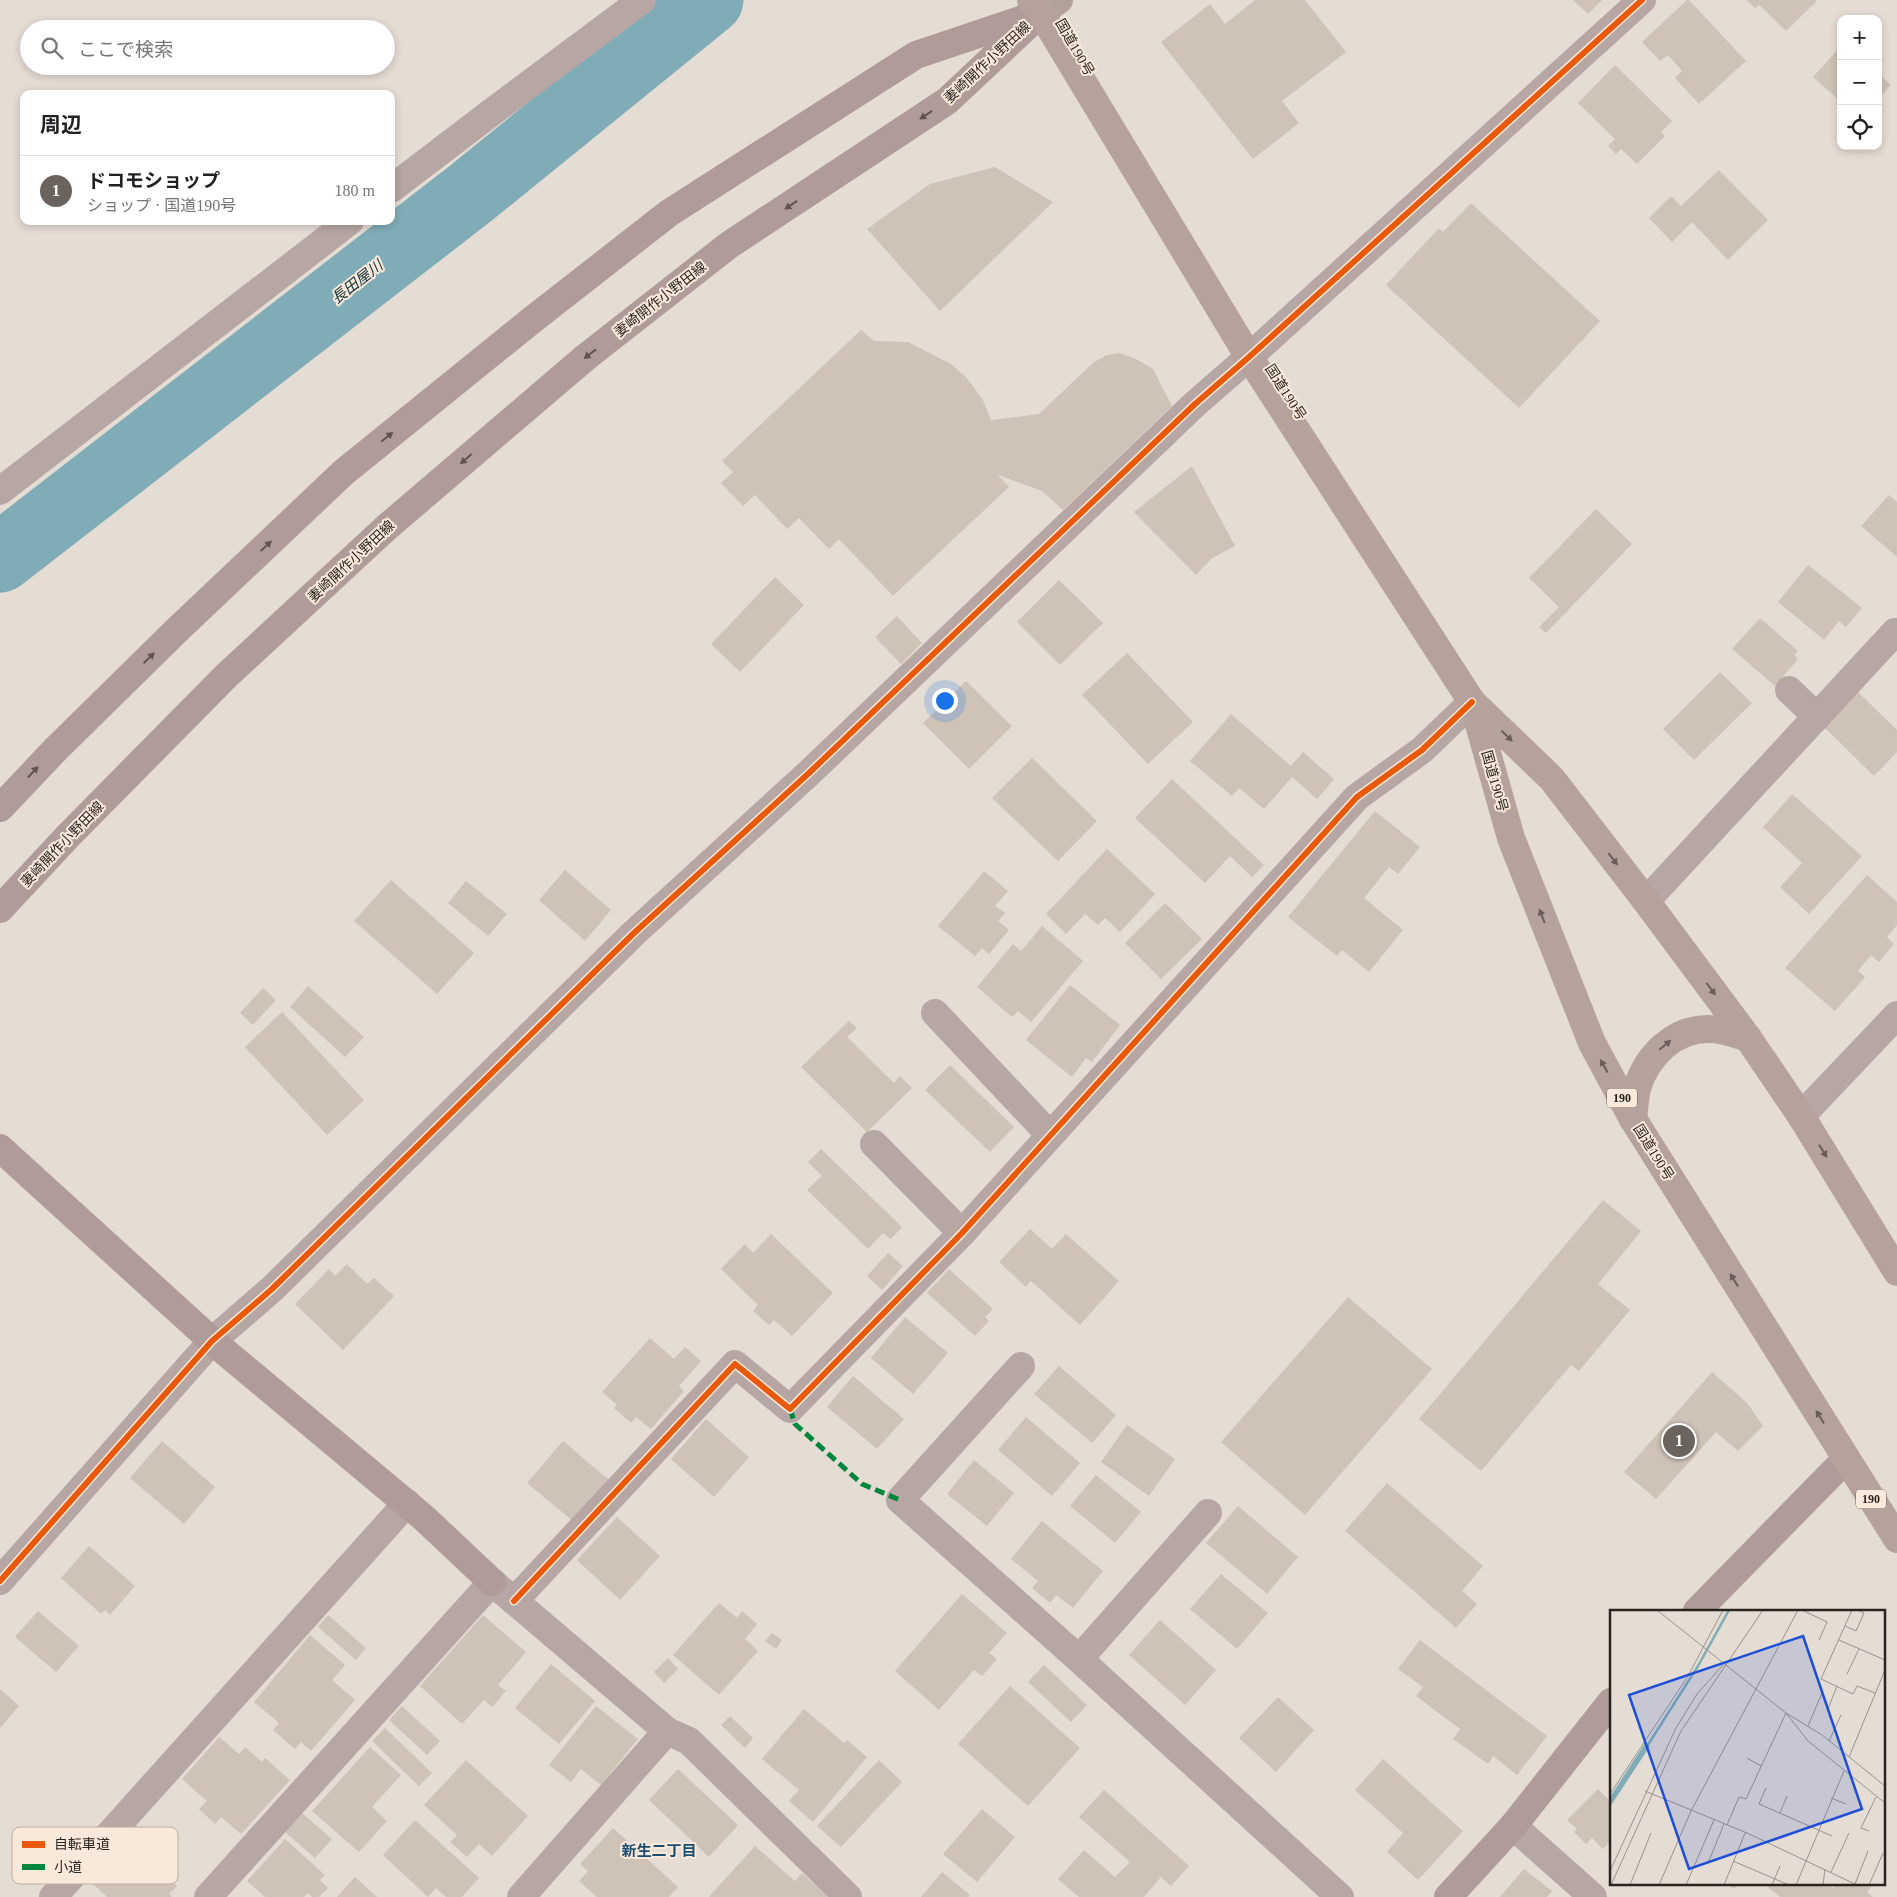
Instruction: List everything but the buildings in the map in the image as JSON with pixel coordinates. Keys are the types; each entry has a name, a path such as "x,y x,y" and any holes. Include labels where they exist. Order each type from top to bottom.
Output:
{"highway":[{"name":"国道190号","path":"1044,4 1249,357 1472,702 1552,779 1646,901 1748,1038 1801,1116 1897,1272"},
{"name":"国道190号","path":"1472,702 1511,838 1592,1044 1633,1119 1897,1539"},
{"path":"1633,1119 1637,1090 1646,1066 1657,1051 1671,1040 1689,1031 1708,1029 1724,1030 1748,1038"}],"main road":[{"name":"妻崎開作小野田線","path":"0,808 56,749 176,631 344,472 532,320 669,213 916,55 1044,4"},
{"name":"妻崎開作小野田線","path":"0,908 68,836 226,676 394,520 586,357 729,245 947,101 1044,4"},
{"path":"0,1148 212,1341 407,1503 492,1582"},
{"path":"1698,1610 1846,1459"},
{"path":"1448,1897 1513,1826 1610,1703"}],"street":[{"path":"395,186 642,0"},
{"path":"0,1581 212,1341 272,1289 634,933 809,773 1195,404 1642,0"},
{"path":"0,491 345,225"},
{"path":"1646,901 1896,632"},
{"path":"1789,690 1817,717"},
{"path":"514,1601 735,1364 790,1409 962,1233 1357,797 1422,750 1472,702"},
{"path":"935,1013 1050,1135"},
{"path":"1801,1116 1897,1015"},
{"path":"874,1144 962,1233"},
{"path":"1021,1366 900,1500 1079,1659 1340,1897"},
{"path":"116,1827 407,1503"},
{"path":"1079,1659 1208,1513"},
{"path":"208,1897 492,1582 667,1731 689,1741 848,1897"},
{"path":"522,1897 667,1731"},
{"path":"1513,1826 1593,1897"},
{"path":"53,1897 65,1884"}],"water":[{"path":"0,527 35,566 0,593"}],"waterway":[{"name":"長田屋川","path":"0,558 471,193 709,0"}],"marked path":[{"path":"790,1409 795,1424 862,1484 900,1500"}],"cycle path":[{"path":"0,1581 212,1341 272,1289 634,933 809,773 1195,404 1642,0"},
{"path":"514,1601 735,1364 790,1409 962,1233 1357,797 1422,750 1472,702"}],"place":[{"name":"ドコモショップ","path":"1679,1441"}],"district":[{"name":"新生二丁目","path":"659,1851"}]}
